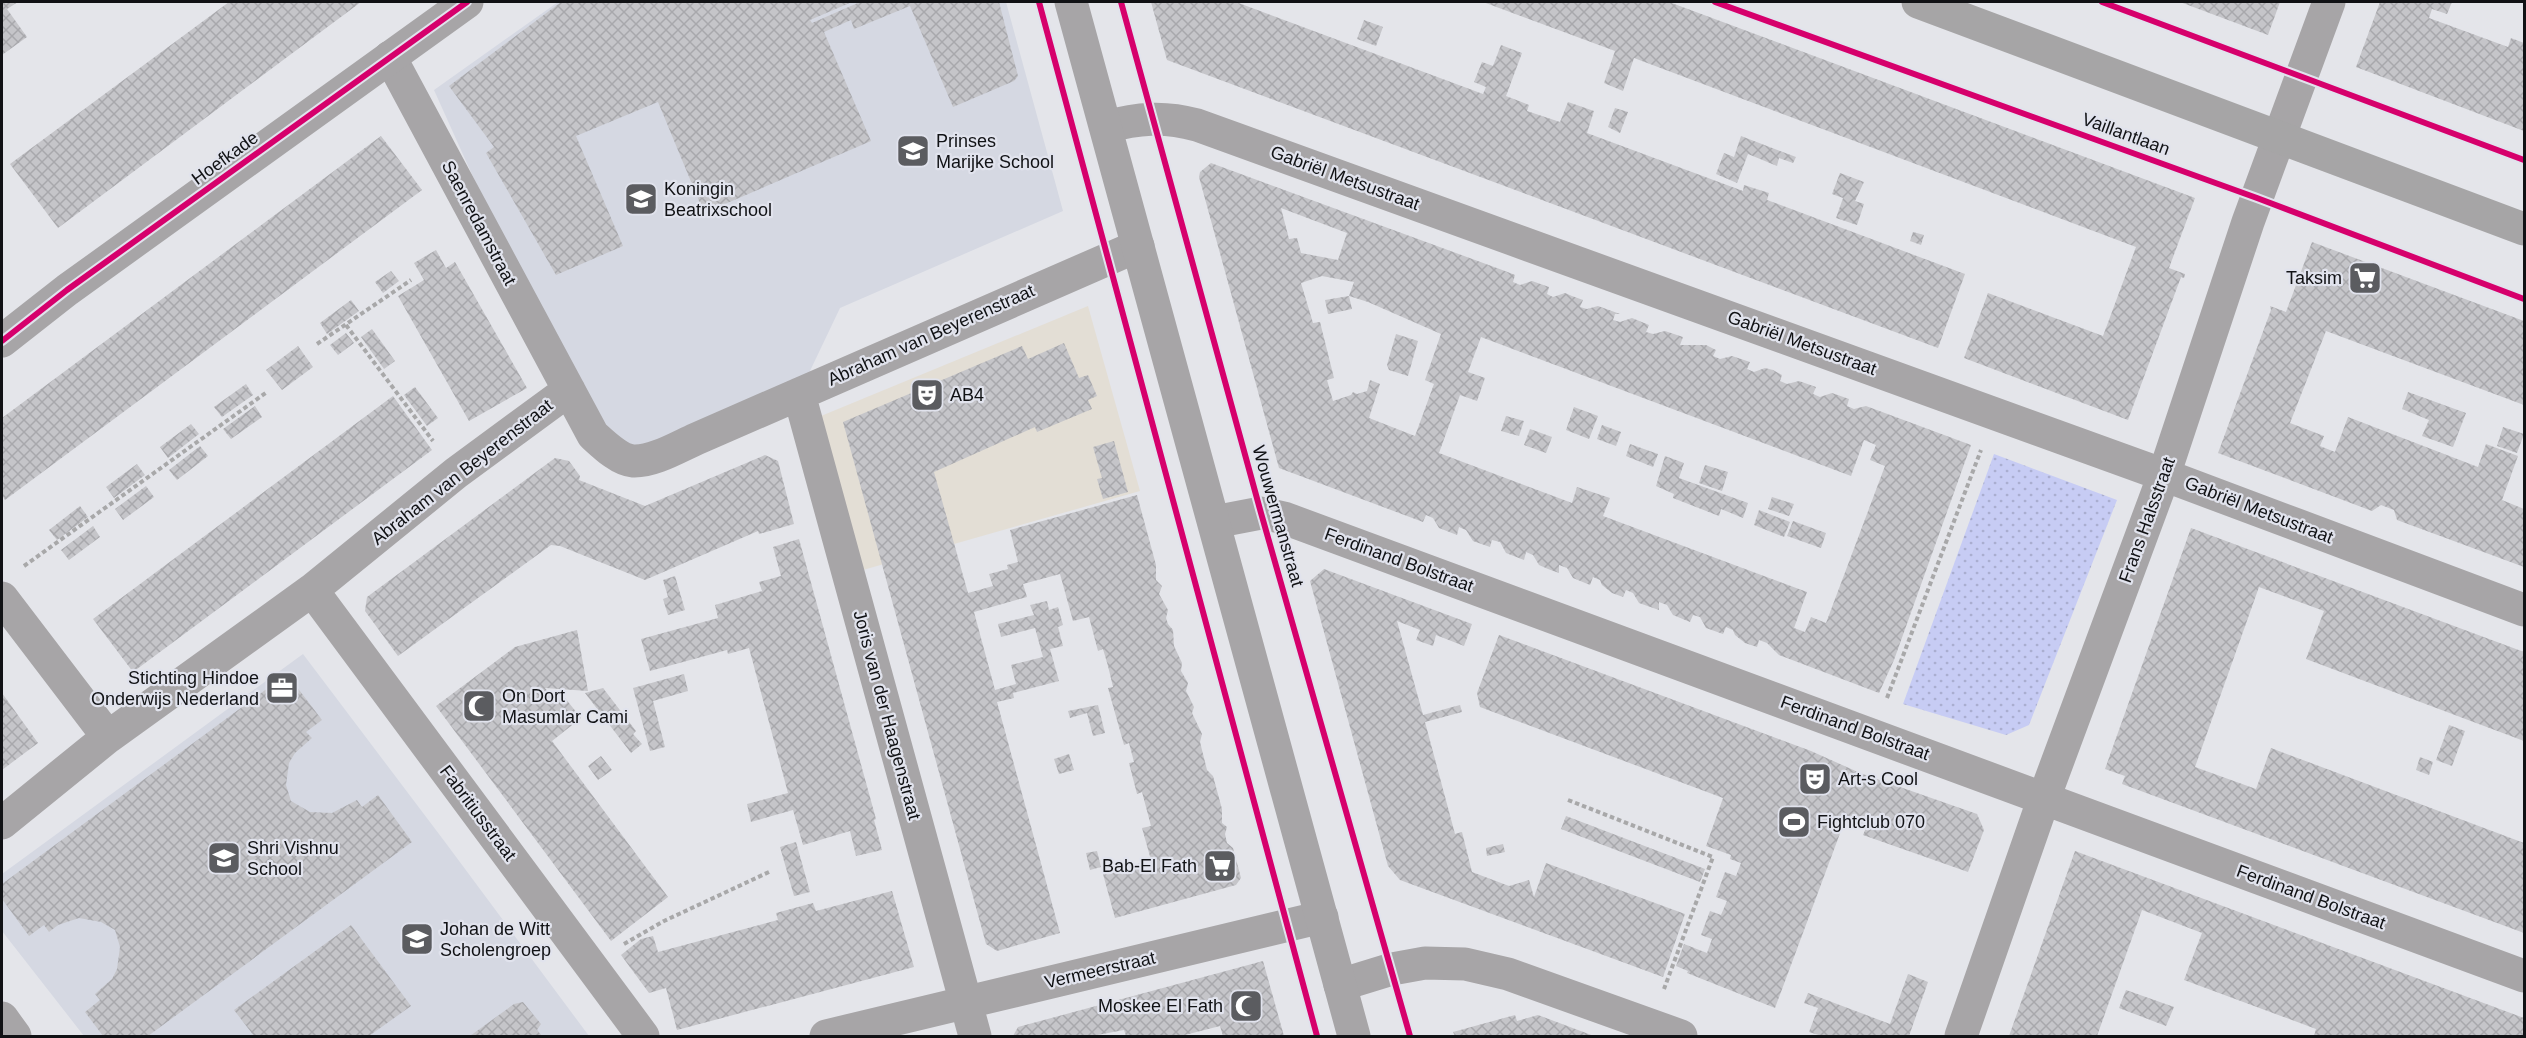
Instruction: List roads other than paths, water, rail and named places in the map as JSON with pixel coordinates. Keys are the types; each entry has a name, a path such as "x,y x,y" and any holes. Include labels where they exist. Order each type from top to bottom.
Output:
{"main road":[{"path":"1918,2 1956,8 2280,136 2524,229"}],"street":[{"name":"Hoefkade","path":"2,341 67,290 467,2"},
{"path":"1071,2 1354,1036"},
{"name":"Frans Halsstraat","path":"1961,1036 2044,798 2164,475 2248,222 2329,2"},
{"name":"Saenredamstraat","path":"390,57 568,390"},
{"name":"Gabriël Metsustraat","path":"1106,128 1134,119 1154,118 1175,119 1197,124 1995,413 2524,610"},
{"name":"Abraham van Beyerenstraat","path":"2,823 108,737 312,590 456,473 568,390 593,435 611,450 632,461 659,455 1138,246"},
{"name":"Joris van der Haagenstraat","path":"799,394 975,1036"},
{"name":"Ferdinand Bolstraat","path":"1214,522 1261,513 1284,518 2524,976"},
{"name":"Fabritiusstraat","path":"312,590 643,1036"},
{"path":"2,598 108,737"},
{"name":"Vermeerstraat","path":"826,1036 1322,916"},
{"path":"1340,985 1392,969 1425,963 1465,964 1508,974 1682,1036"},
{"path":"2,1018 15,1036"}],"place":[{"name":"Prinses Marijke School","path":"913,151"},
{"name":"Koningin Beatrixschool","path":"641,199"},
{"name":"Taksim","path":"2365,278"},
{"name":"AB4","path":"927,395"},
{"name":"Stichting Hindoe Onderwijs Nederland","path":"282,688"},
{"name":"On Dort Masumlar Cami","path":"479,706"},
{"name":"Art-s Cool","path":"1815,779"},
{"name":"Fightclub 070","path":"1794,822"},
{"name":"Shri Vishnu School","path":"224,858"},
{"name":"Bab-El Fath","path":"1220,866"},
{"name":"Johan de Witt Scholengroep","path":"417,939"},
{"name":"Moskee El Fath","path":"1246,1006"}]}
